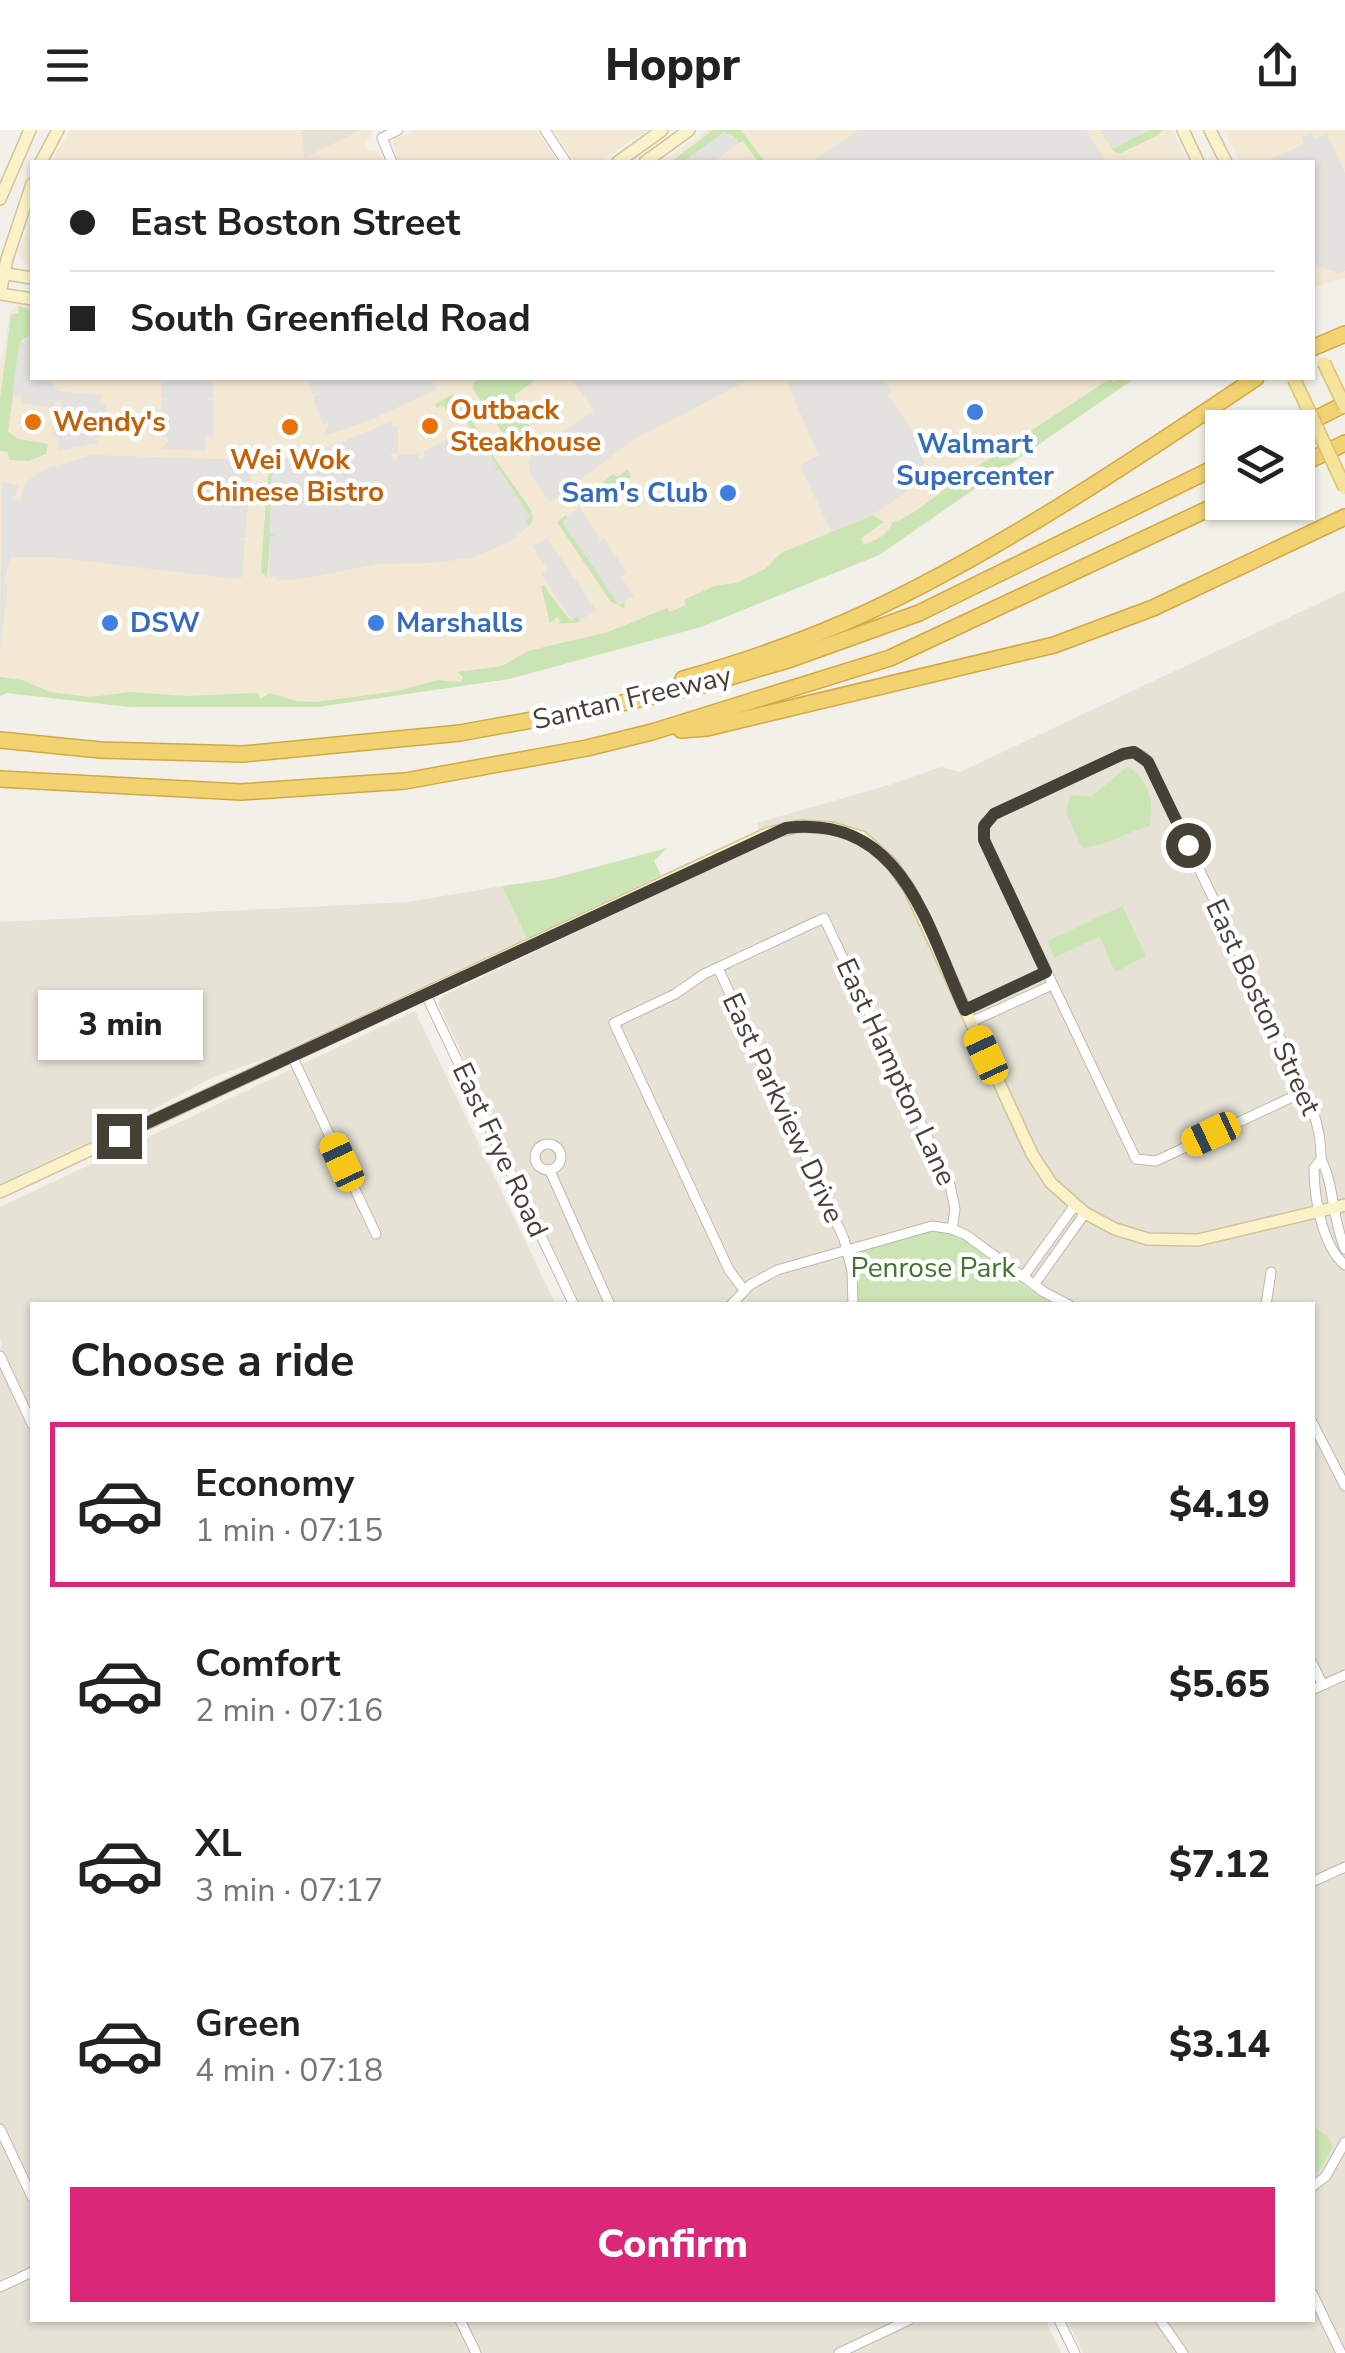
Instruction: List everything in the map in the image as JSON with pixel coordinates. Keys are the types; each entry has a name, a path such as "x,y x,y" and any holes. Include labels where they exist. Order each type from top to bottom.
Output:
{"highway":[{"path":"1315,344 1345,334"},
{"path":"604,707 792,644 926,583 1163,440 1253,380"},
{"path":"1315,420 1345,406"},
{"path":"1315,458 1345,443"},
{"name":"Santan Freeway","path":"0,740 100,750 242,754 460,733 604,707 703,685 791,659 918,614 1205,472"},
{"name":"Santan Freeway","path":"0,779 240,792 405,781 587,748 652,732 890,658 1205,510"},
{"path":"652,732 707,728 1054,644 1153,608 1345,517"}],"main road":[{"path":"1324,364 1345,406"},
{"path":"1294,380 1345,488"}],"street":[{"path":"0,199 30,130"},
{"path":"43,160 58,130"},
{"path":"391,160 382,138 398,130"},
{"path":"545,130 565,160"},
{"path":"621,160 662,130"},
{"path":"648,160 689,130"},
{"path":"1183,130 1197,160"},
{"path":"1210,130 1225,160"},
{"path":"30,189 2,274 0,294 30,300"},
{"path":"2,274 30,278"},
{"name":"East Boston Street","path":"1046,972 984,840 985,823 994,814 1123,754 1138,753 1148,762 1305,1090 1317,1122 1321,1160 1314,1168 1333,1209 1345,1250"},
{"path":"0,1192 770,833 811,826 862,838 902,876 1040,1169 1080,1209 1134,1236 1182,1241 1333,1209"},
{"name":"East Hampton Lane","path":"718,968 824,918 952,1190 952,1229"},
{"path":"718,968 614,1023 729,1270 744,1290"},
{"name":"East Parkview Drive","path":"718,968 848,1249 852,1302"},
{"path":"968,1016 1046,972 1130,1152 1142,1162 1156,1161 1305,1090"},
{"path":"968,1016 1052,984"},
{"name":"East Frye Road","path":"426,994 573,1302"},
{"path":"292,1056 376,1234"},
{"path":"550,1171 609,1302"},
{"path":"1023,1277 1080,1209"},
{"path":"1034,1284 1080,1209"},
{"name":"East Boston Street","path":"1333,1209 1332,1250 1345,1265"},
{"path":"734,1302 744,1290 777,1270 922,1228 952,1229 1063,1302"},
{"path":"1266,1302 1271,1272"},
{"path":"0,1356 30,1420"},
{"path":"1315,1428 1345,1486"},
{"path":"1315,1669 1323,1685"},
{"path":"1315,1689 1345,1675"},
{"path":"1315,1881 1345,1867"},
{"path":"0,2129 30,2193"},
{"path":"1315,2185 1340,2161 1345,2142"},
{"path":"0,2287 30,2273"},
{"path":"1315,2299 1342,2353"},
{"path":"461,2322 476,2353"},
{"path":"839,2353 905,2322"},
{"path":"1060,2322 1075,2353"},
{"path":"1161,2322 1183,2353"}],"shaded area":[{"path":"71,130 301,130 304,158 362,130 371,130 371,136 364,141 367,150 378,152 381,160 54,160"},
{"path":"301,130 362,130 303,159"},
{"path":"414,130 537,130 557,160 398,160 393,140"},
{"path":"554,130 648,130 601,160 574,160"},
{"path":"707,130 1172,130 1186,160 665,160"},
{"path":"859,130 1086,130 1104,159 1102,160 814,160"},
{"path":"1099,130 1149,130 1149,131 1113,148"},
{"path":"1223,130 1345,130 1345,278 1315,287 1315,160 1239,160"},
{"path":"725,132 739,143 717,160 698,160 695,153"},
{"path":"1312,133 1315,139 1327,134 1345,173 1345,271 1339,273 1315,262 1315,160 1269,160 1304,144 1302,137"},
{"path":"30,225 30,266 22,263 18,252"},
{"path":"18,304 30,306 30,380 1132,380 879,555 509,679 318,707 130,707 7,693 0,696 0,371 10,312"},
{"path":"30,335 30,380 50,380 58,391 101,395 100,403 106,404 102,437 95,438 98,443 57,451 59,438 52,436 57,407 63,408 62,403 55,401 54,408 21,403 21,396 12,395 19,345"},
{"path":"213,380 205,382 213,383 213,398 205,399 213,400 213,436 206,438 205,451 161,449 170,439 161,437 161,400 169,399 161,398 162,383 169,382 162,381"},
{"path":"308,380 436,380 437,389 373,419 324,436 329,423 322,424 313,397 320,393 312,394"},
{"path":"573,380 748,380 631,441 550,502 529,472 528,460 535,449 594,411"},
{"path":"884,380 892,391 888,395 928,454 922,458 925,463 911,473 917,484 870,517 831,531 800,466 818,455 787,382"},
{"path":"392,421 391,426 398,427 398,453 390,454 396,462 399,454 425,458 424,451 454,436 458,443 456,435 468,430 478,452 486,449 498,467 492,472 499,469 515,493 509,499 516,495 530,517 525,521 528,527 508,543 470,558 378,564 301,579 277,581 277,577 269,576 270,536 278,535 270,534 271,497 278,496 271,494 272,462 340,443"},
{"path":"92,455 247,460 246,466 252,467 249,503 242,504 248,505 245,538 239,539 245,540 242,577 52,557 10,557 4,582 8,584 0,651 2,482 18,486 16,497 10,498 20,500 25,483 44,469"},
{"path":"579,507 600,539 598,542 604,538 626,572 621,577 634,596 618,605 588,559 593,554 586,557 562,522"},
{"path":"547,538 572,574 566,580 573,576 596,610 581,620 578,616 572,620 541,574 547,569 532,546"},
{"path":"1345,591 1345,2353 1083,2353 1068,2322 1315,2322 1315,1302 579,1302 438,1003 444,995 763,844 757,823 941,767 960,772"},
{"path":"502,886 527,938 268,1058 213,1077 0,1184 0,922 408,902"},
{"path":"415,1011 555,1302 30,1302 30,2322 1047,2322 1061,2353 0,2353 0,1207"}],"green space":[{"path":"713,130 741,130 764,160 757,160 743,141 739,143 724,132 695,154 698,160 693,155 674,160"},
{"path":"1149,130 1162,130 1121,153 1114,152 1109,144 1114,148"},
{"path":"19,306 30,309 30,334 21,341 8,431 18,439 48,444 46,454 28,461 9,460 8,452 0,451 0,399 11,315 18,313"},
{"path":"535,380 515,395 515,404 540,441 518,456 473,389 474,382"},
{"path":"1108,380 1132,380 879,555 701,627 509,679 318,707 130,707 7,693 0,696 0,677 22,680 50,692 90,697 132,692 186,696 258,693 260,699 270,693 316,702 398,691 437,680 461,682 463,677 457,672 502,666 528,651 608,632 667,608 670,612 686,605 684,600 714,586 736,583 765,569 781,553 872,515 884,522 861,538 863,545 962,477 966,481 980,471 978,466"},
{"path":"452,395 459,399 481,435 472,437 466,417 456,421 443,405 437,408 435,404"},
{"path":"484,443 531,510 533,519 529,527 525,521 530,517 509,499 515,493 499,469 492,472 497,466 486,449 479,453 476,448"},
{"path":"278,459 279,496 271,498 270,533 278,535 270,537 267,578 261,571 269,461"},
{"path":"628,469 631,477 580,506 578,503 613,474 617,477"},
{"path":"566,515 568,518 563,522 587,556 593,554 588,558 619,605 625,602 624,608 611,602 557,522"},
{"path":"545,585 570,620 578,616 580,622 558,624 561,621 557,617 550,623 541,586"},
{"path":"1128,766 1148,792 1150,826 1082,848 1066,812 1070,795 1091,797"},
{"path":"667,848 654,861 661,875 527,938 502,886 551,879"},
{"path":"1122,906 1146,956 1115,972 1100,936 1054,958 1048,941"},
{"name":"Penrose Park","path":"948,1228 1020,1284 1051,1302 858,1302 856,1255 887,1239"},
{"path":"1315,2127 1333,2146 1315,2175"}],"place":[{"name":"Walmart Supercenter","path":"975,412"},
{"name":"Wendy's","path":"33,422"},
{"name":"Outback Steakhouse","path":"430,426"},
{"name":"Wei Wok Chinese Bistro","path":"290,427"},
{"name":"Sam's Club","path":"728,493"},
{"name":"DSW","path":"110,623"},
{"name":"Marshalls","path":"376,623"}],"route":[{"path":"119,1136 786,828 831,828 862,838 892,864 910,890 965,1010 1046,972 984,840 982,830 994,814 1134,752 1148,762 1188,845"}]}
